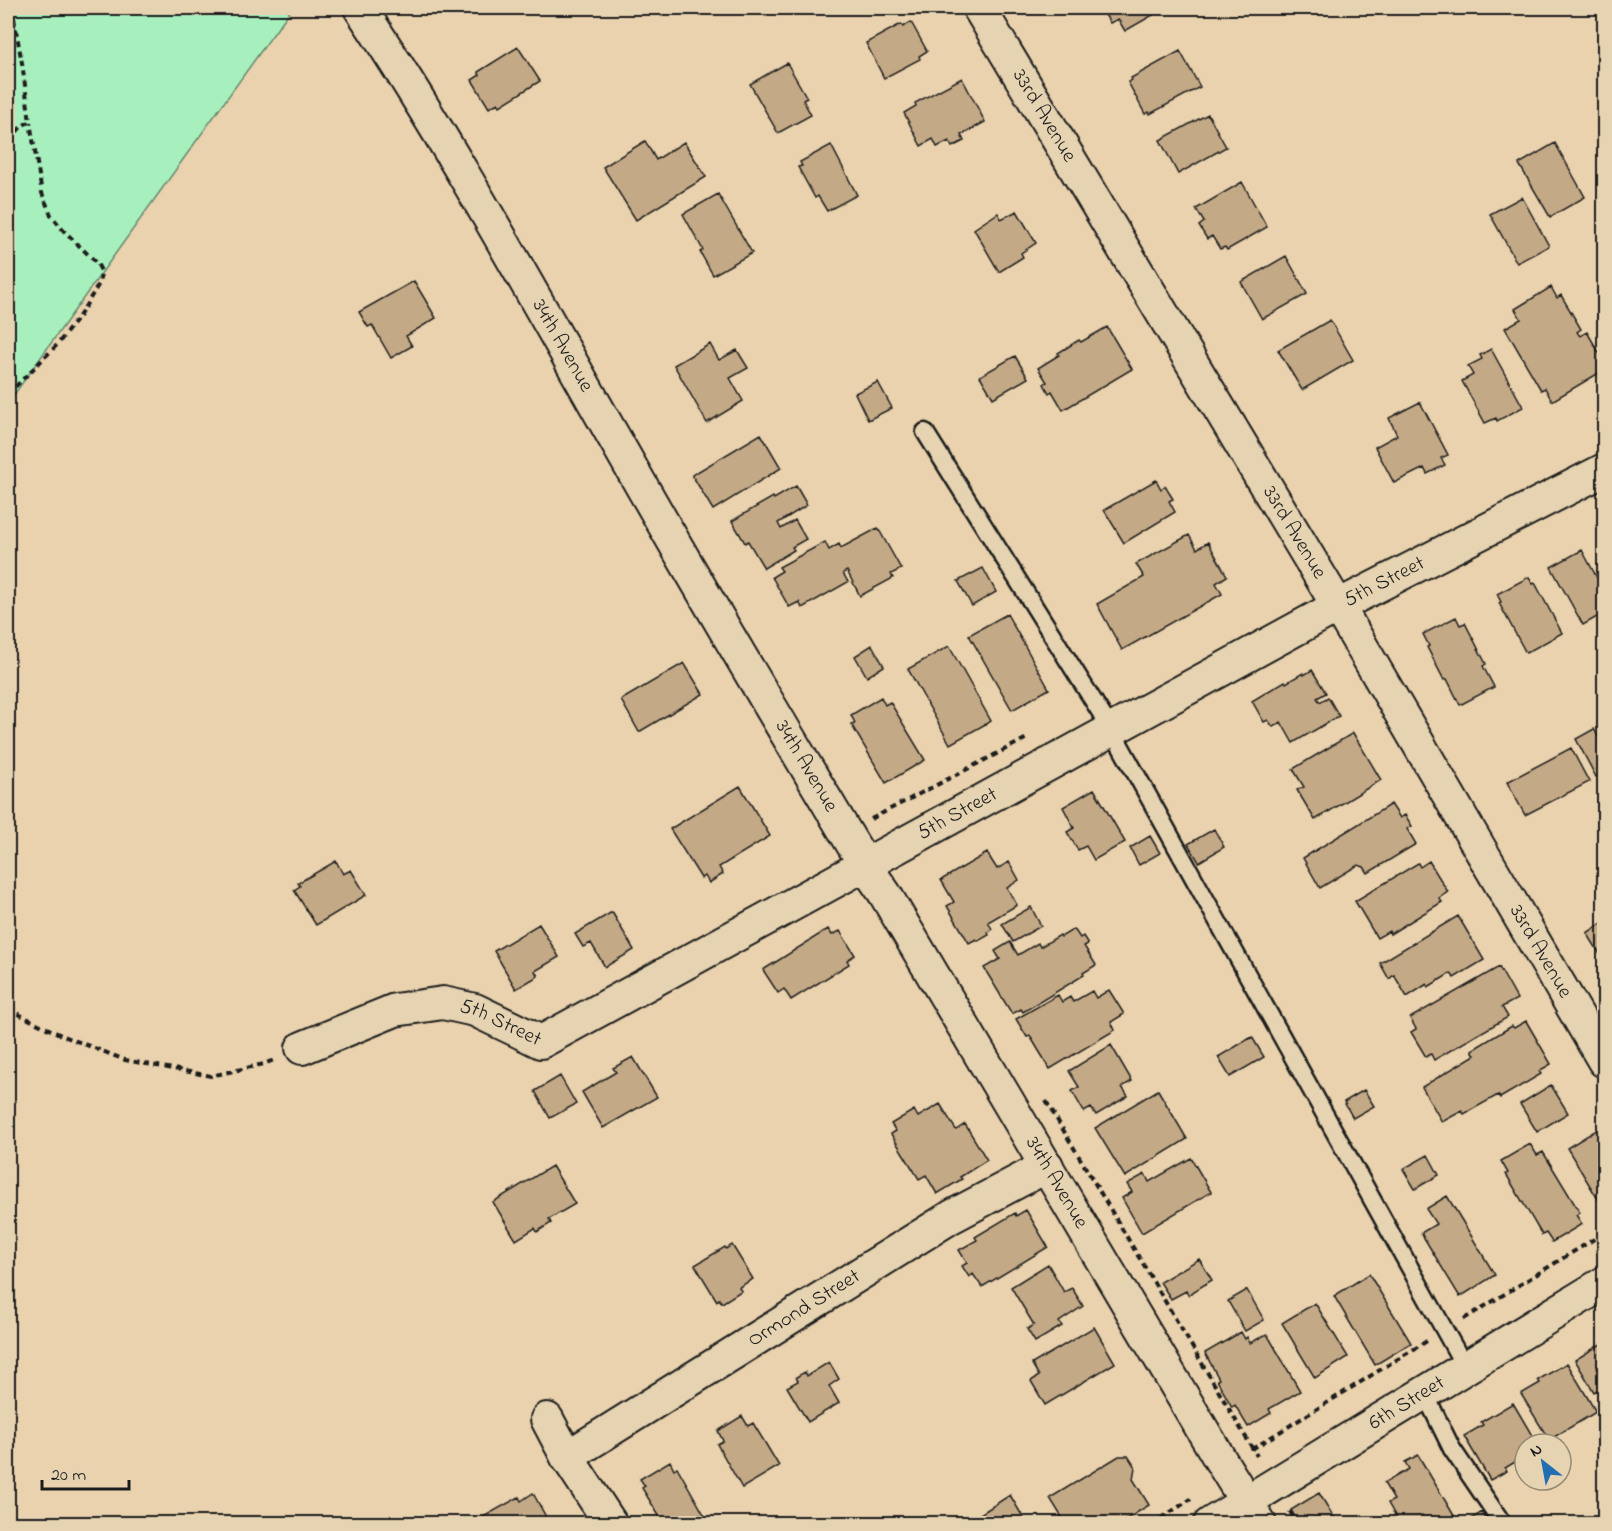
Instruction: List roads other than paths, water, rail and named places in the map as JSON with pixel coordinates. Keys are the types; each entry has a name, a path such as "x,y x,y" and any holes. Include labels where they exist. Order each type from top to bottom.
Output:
{"street":[{"name":"34th Avenue","path":"360,8 463,172 638,480 865,865 879,883 1253,1513"},
{"name":"33rd Avenue","path":"979,8 1338,606 1605,1061"},
{"name":"5th Street","path":"302,1048 395,1010 443,1003 475,1010 541,1042 1338,606 1605,470"},
{"name":"Ormond Street","path":"567,1456 941,1224 1047,1166"},
{"name":"6th Street","path":"1210,1524 1253,1513 1273,1485 1605,1283"},
{"path":"547,1419 567,1456 611,1524"}],"lane":[{"path":"926,432 1111,729 1465,1367"},
{"path":"1424,1392 1452,1449 1503,1524"}]}
